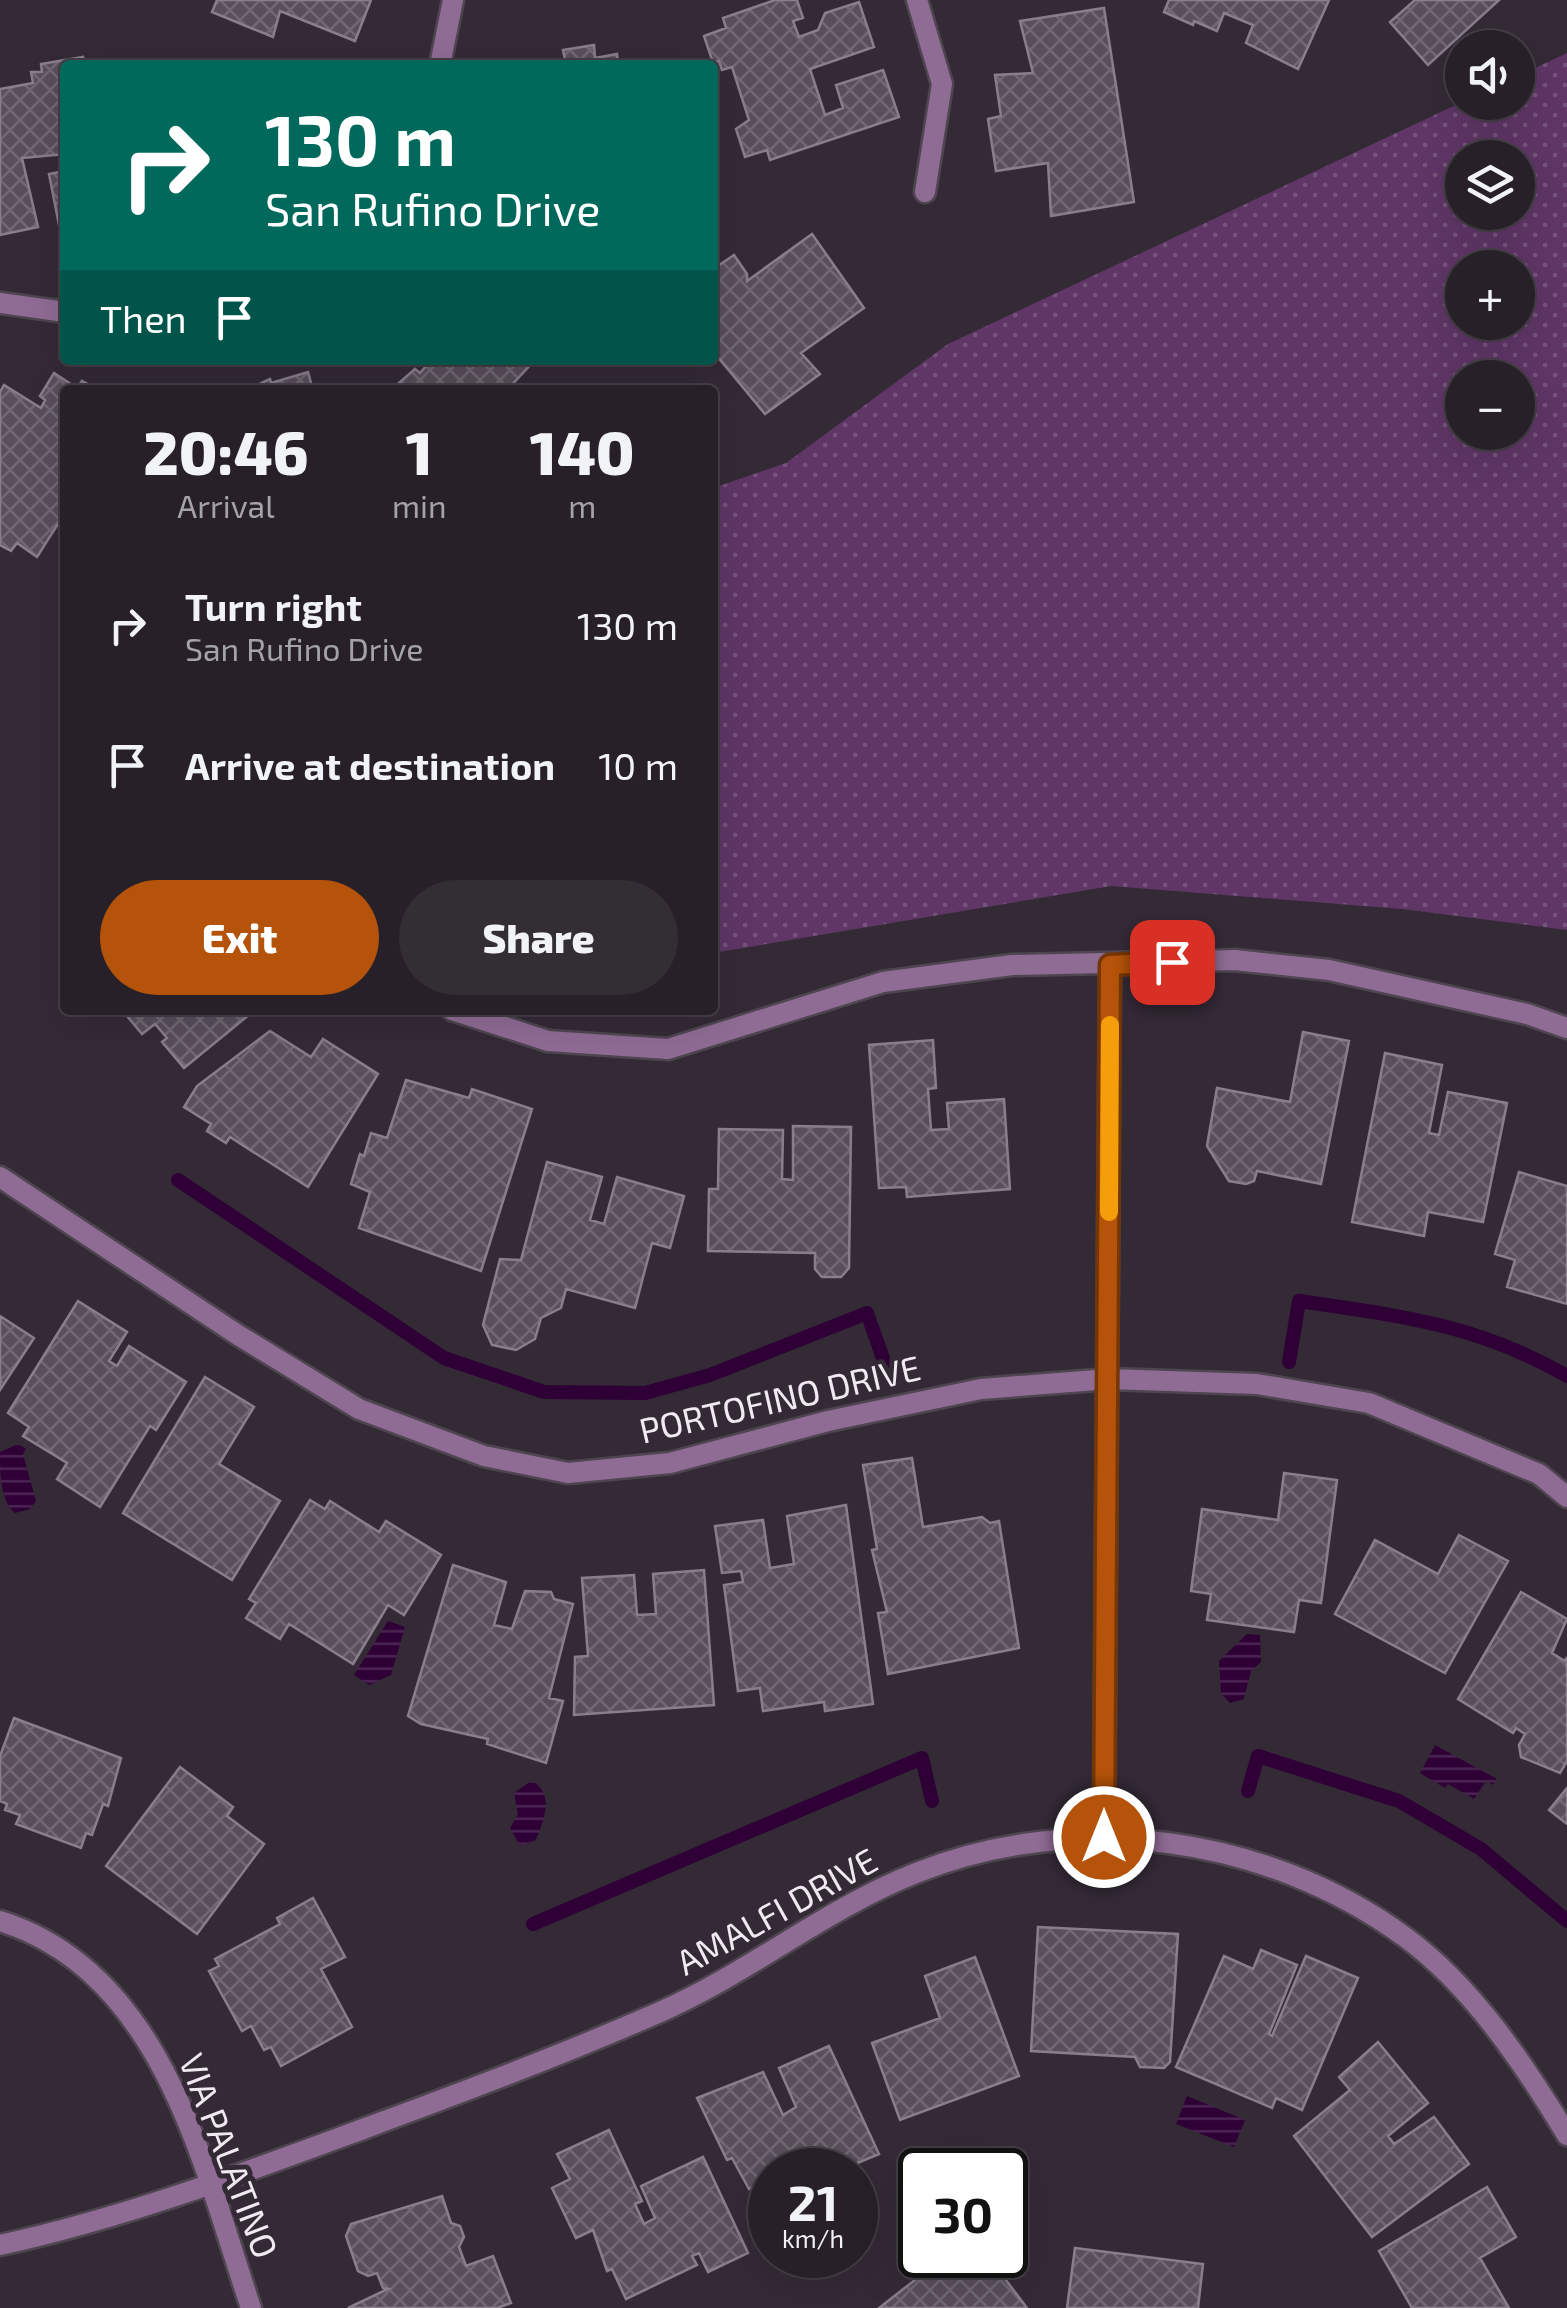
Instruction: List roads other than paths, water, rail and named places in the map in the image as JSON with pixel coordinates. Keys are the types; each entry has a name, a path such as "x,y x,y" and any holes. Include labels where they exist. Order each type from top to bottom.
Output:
{"street":[{"path":"441,60 453,0"},
{"path":"917,0 942,84 925,192"},
{"path":"0,302 60,311"},
{"path":"467,1015 548,1041 668,1049 883,982 1012,965 1235,960 1329,970 1528,1014 1567,1028"},
{"path":"1104,1837 1110,965"},
{"name":"PORTOFINO DRIVE","path":"0,1177 238,1336 359,1409 484,1456 568,1473 670,1463 828,1421 982,1389 1109,1380 1256,1384 1369,1403 1539,1474 1567,1497"},
{"name":"AMALFI DRIVE","path":"0,2245 210,2186 570,2052 702,1994 862,1897 919,1872 992,1852 1104,1837 1171,1842 1245,1860 1323,1886 1407,1938 1483,2013 1567,2135"},
{"name":"VIA PALATINO","path":"0,1921 90,1970 143,2032 183,2110 251,2308"}],"waterway":[{"path":"178,1180 444,1358 544,1392 645,1393 710,1375 867,1313 885,1364"},
{"path":"1289,1362 1299,1301 1469,1333 1534,1358 1567,1376"},
{"path":"1248,1791 1258,1756 1399,1801 1481,1849 1567,1921"},
{"path":"533,1924 922,1758 932,1801"}]}
